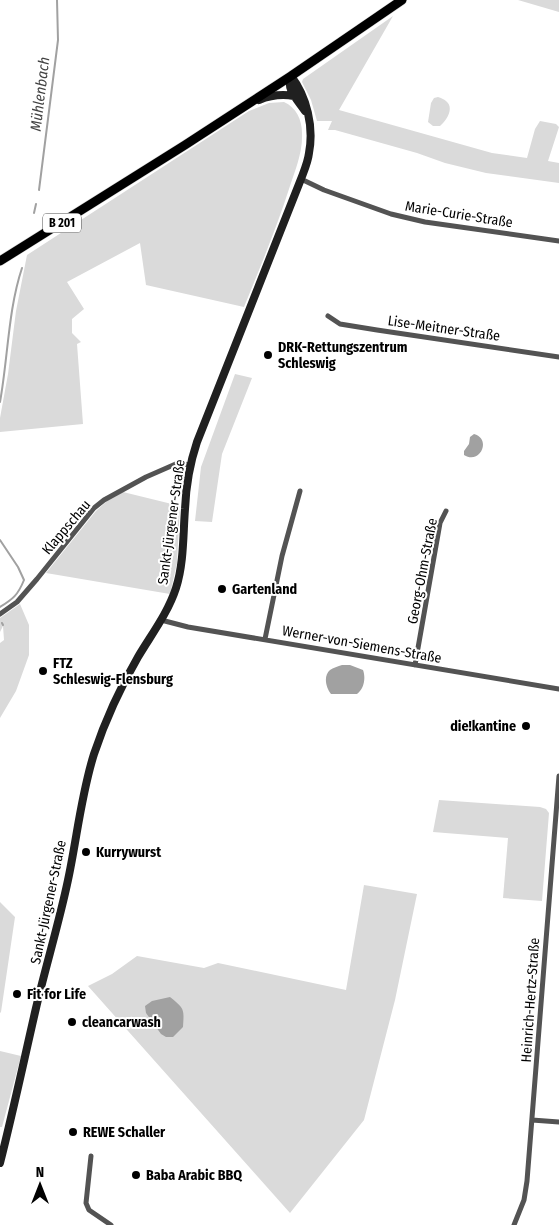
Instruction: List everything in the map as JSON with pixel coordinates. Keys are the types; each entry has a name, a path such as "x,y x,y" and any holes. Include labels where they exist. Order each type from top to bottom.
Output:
{"main road":[{"name":"B 201","path":"0,261 291,76 402,0"}],"street":[{"path":"291,76 289,87 309,117"},
{"name":"Sankt-Jürgener-Straße","path":"0,1163 61,911 82,799 94,754 118,695 136,660 161,620 177,587 182,556 187,482 197,442 301,179 309,154 311,140 309,117 302,95 291,76"},
{"path":"246,105 274,95 294,96"},
{"name":"Marie-Curie-Straße","path":"301,179 324,190 391,214 425,222 559,241"},
{"name":"Lise-Meitner-Straße","path":"328,316 340,324 559,357"},
{"name":"Klappschau","path":"0,614 17,602 94,508 104,500 146,477 178,463 190,465"},
{"path":"265,640 282,556 300,491"},
{"name":"Georg-Ohm-Straße","path":"415,665 440,523 446,511"},
{"name":"Werner-von-Siemens-Straße","path":"161,620 188,627 559,689"},
{"name":"Heinrich-Hertz-Straße","path":"514,1225 524,1200 526,1181 559,776"},
{"path":"532,1120 559,1122"},
{"path":"91,1156 86,1203 89,1210 111,1225"}],"shaded area":[{"path":"518,0 559,0 559,12"},
{"path":"393,16 339,110 492,153 527,158 535,129 540,121 556,124 559,127 548,161 559,163 559,183 486,173 445,163 417,153 335,130 328,130 332,121 317,121 311,100 302,82 303,79"},
{"path":"438,97 449,104 450,111 440,126 433,126 428,122 431,103 434,98"},
{"path":"284,102 298,114 301,123 302,140 300,154 279,219 244,307 146,285 140,243 67,282 84,309 72,319 72,333 81,342 77,344 83,424 0,432 0,418 16,311 27,255 249,111 269,103"},
{"path":"235,374 252,378 222,454 212,522 195,521 201,467"},
{"path":"474,434 479,437 483,445 479,454 475,457 470,457 464,455 464,451 469,444 470,437"},
{"path":"123,492 180,506 177,563 170,594 46,573 96,511 107,501"},
{"path":"20,604 29,625 29,655 16,691 0,718 0,643 4,640 3,626 0,632 0,618"},
{"path":"342,665 350,665 363,670 364,683 357,694 331,694 329,691 326,675 330,670"},
{"path":"439,800 546,809 549,813 542,901 503,898 508,838 433,832"},
{"path":"364,885 417,894 395,1000 364,1120 290,1213 88,986 112,974 137,956 204,968 218,963 346,990"},
{"path":"0,902 15,917 0,1013"},
{"path":"170,997 182,1010 184,1016 183,1027 173,1037 166,1037 161,1034 146,1013 145,1006 152,1001"},
{"path":"0,1051 21,1056 2,1127 0,1127"}],"waterway":[{"name":"Mühlenbach","path":"39,190 58,40 57,0"},
{"name":"Mühlenbach","path":"34,213 36,204"},
{"name":"Mühlenbach","path":"0,402 11,317 22,268"},
{"name":"Mühlenbach","path":"0,540 18,567 24,580 15,596 0,607"}],"place":[{"name":"DRK-Rettungszentrum Schleswig","path":"268,355"},
{"name":"Gartenland","path":"222,589"},
{"name":"FTZ Schleswig-Flensburg","path":"43,671"},
{"name":"die!kantine","path":"526,726"},
{"name":"Kurrywurst","path":"86,852"},
{"name":"Fit for Life","path":"17,994"},
{"name":"cleancarwash","path":"72,1022"},
{"name":"REWE Schaller","path":"73,1132"},
{"name":"Baba Arabic BBQ","path":"136,1175"}]}
